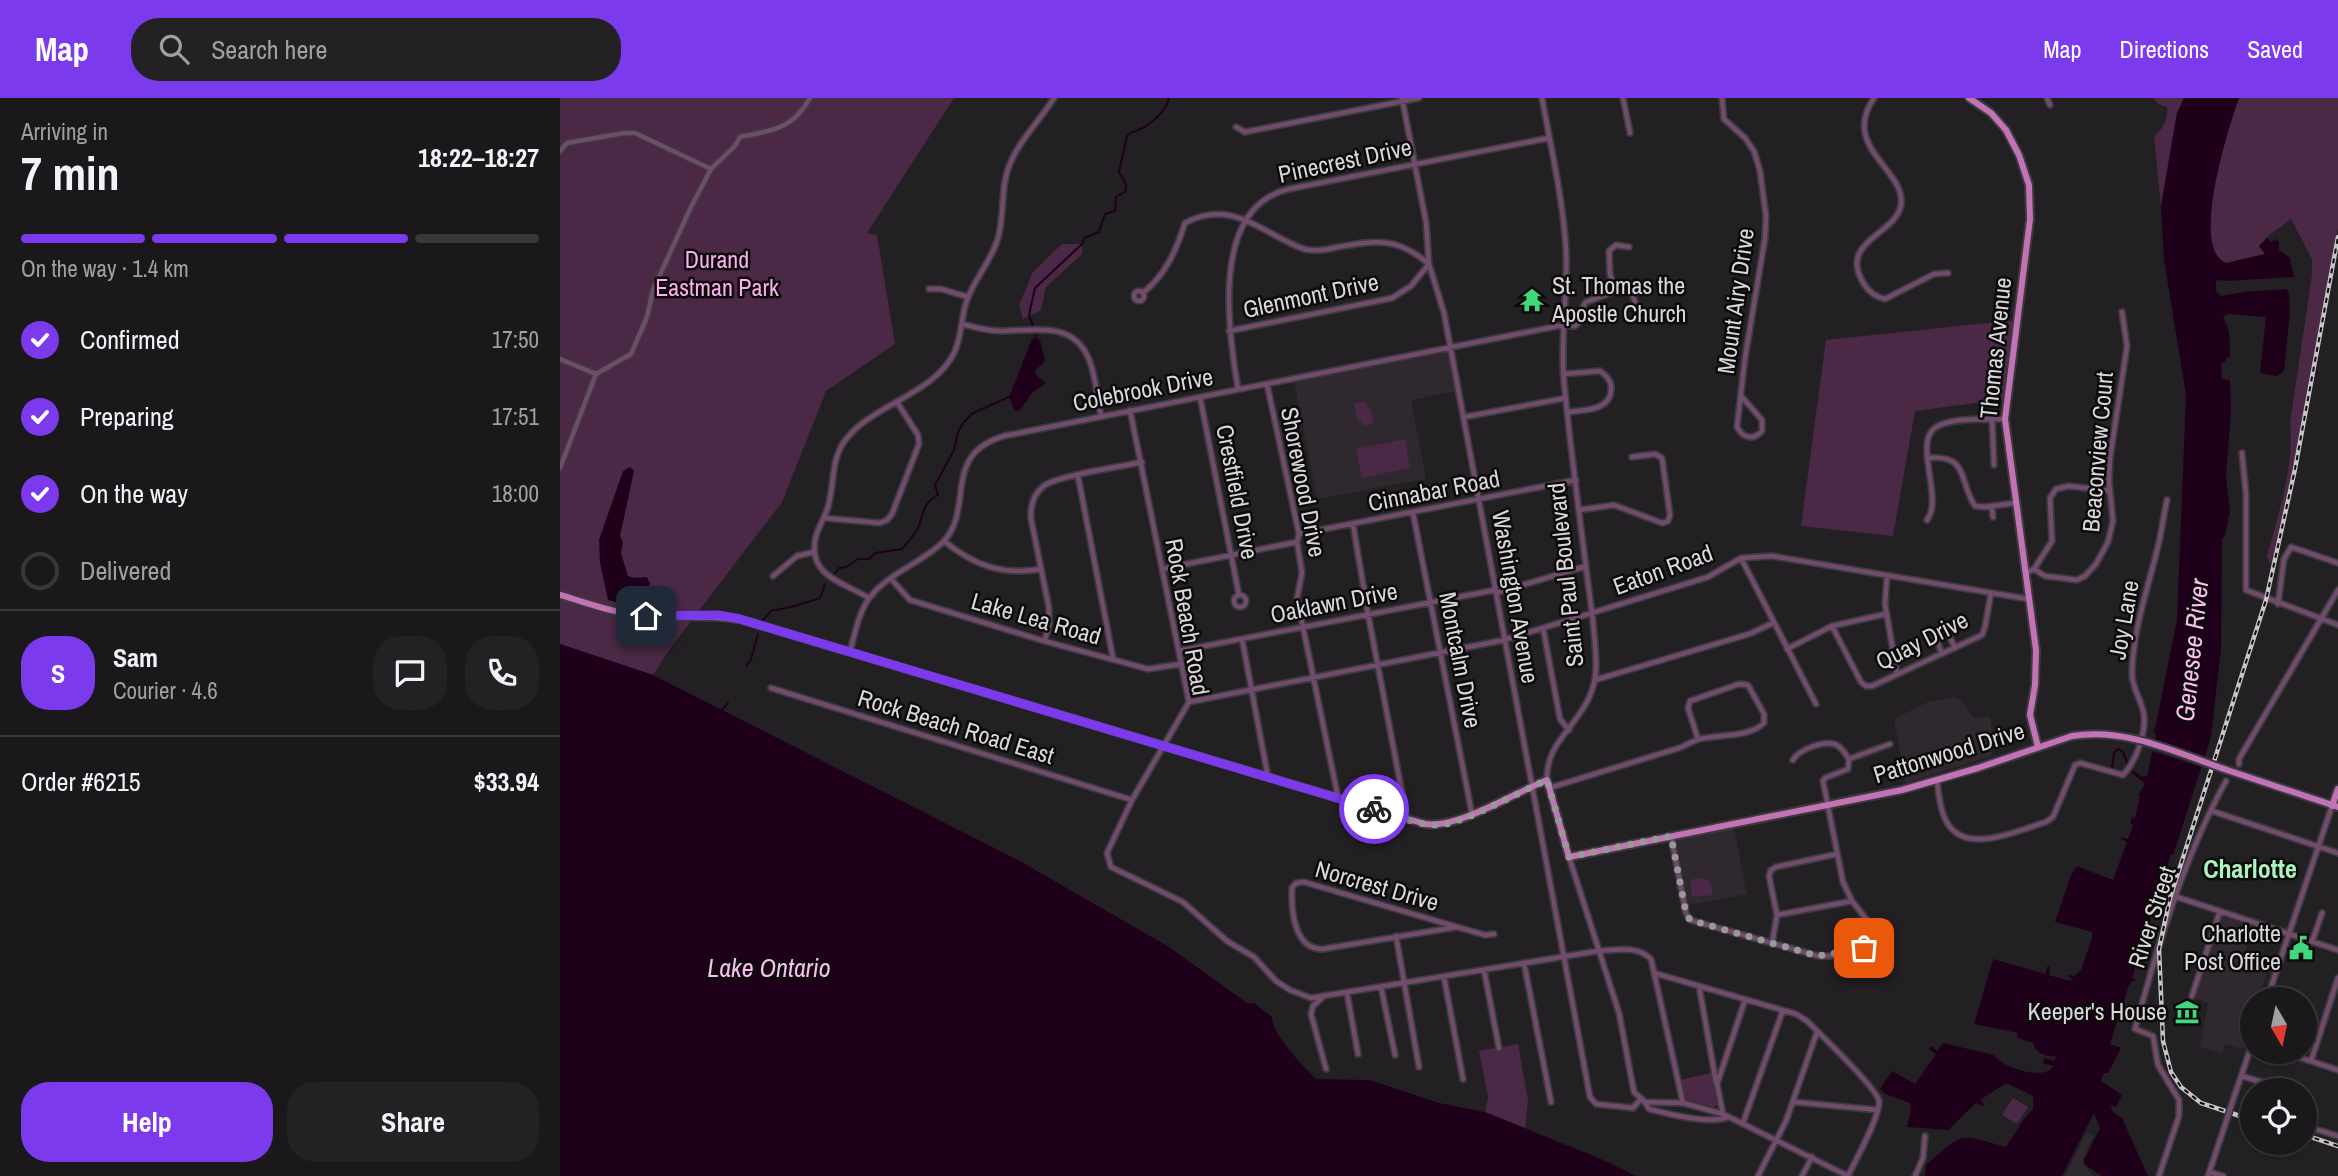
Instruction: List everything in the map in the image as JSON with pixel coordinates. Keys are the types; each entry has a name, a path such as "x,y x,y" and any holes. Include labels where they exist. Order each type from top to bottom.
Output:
{"main road":[{"name":"Thomas Avenue","path":"1969,98 1991,113 2006,130 2019,155 2030,196 2028,235 2005,419 2037,664 2030,715 2038,747"},
{"path":"560,595 609,610 637,615 718,615 740,619 1407,818 1440,825 1472,814 1547,780"},
{"name":"Pattonwood Drive","path":"1569,857 1828,806 1937,781 2072,736 2099,733 2125,736 2335,806"},
{"name":"Saint Paul Boulevard","path":"1547,780 1569,857"},
{"path":"2335,806 2338,789"}],"street":[{"path":"560,468 596,374 631,354 647,317 653,290 711,169 736,146 740,137 776,130 790,123 801,114 810,98"},
{"path":"869,598 825,574 817,563 814,552 817,533 830,500 836,458 855,429 945,366 956,350 968,297 993,253 999,236 1010,164 1054,98"},
{"path":"1236,127 1245,132 1419,98"},
{"name":"Saint Paul Boulevard","path":"1542,98 1565,240 1563,374 1596,660 1595,680 1586,707 1552,751 1547,780"},
{"path":"1623,98 1630,133"},
{"name":"Mount Airy Drive","path":"1722,98 1724,119 1745,138 1756,157 1766,216 1765,239 1741,382 1742,397 1737,427 1750,438 1762,431 1762,420 1742,397"},
{"path":"1874,98 1866,113 1866,134 1877,160 1896,182 1901,201 1895,220 1871,237 1863,247 1858,263 1861,278 1871,292 1885,299 1934,274 1948,273"},
{"path":"2047,98 2050,105"},
{"name":"Washington Avenue","path":"1402,100 1427,232 1429,264 1443,306 1451,347 1592,1102 1633,1108 1642,1101"},
{"path":"560,151 567,143 635,133 711,169"},
{"name":"Pinecrest Drive","path":"1238,389 1229,331 1231,272 1239,238 1256,204 1280,191 1549,138"},
{"path":"1143,293 1155,283 1169,264 1185,223 1213,213 1246,220 1308,250 1322,250 1366,241 1385,241 1404,247 1429,264"},
{"path":"1615,292 1610,274 1609,251 1616,245 1629,247"},
{"name":"Glenmont Drive","path":"1229,331 1392,298 1411,286 1429,264"},
{"path":"929,289 941,289 968,297"},
{"path":"1564,326 1575,326 1579,323 1586,302 1615,292 1630,292 1637,307"},
{"name":"Beaconview Court","path":"2034,569 2045,576 2074,581 2081,579 2105,550 2112,530 2110,458 2127,346 2122,312"},
{"path":"962,324 998,331 1048,329 1073,337 1088,358 1101,416"},
{"name":"Colebrook Drive","path":"944,541 956,514 965,468 983,444 1004,436 1564,326"},
{"path":"560,359 596,374"},
{"path":"1563,374 1600,371 1608,378 1611,388 1609,400 1601,407 1567,412"},
{"name":"Shorewood Drive","path":"1267,384 1299,534 1297,542 1302,573 1297,598 1338,797"},
{"name":"Crestfield Drive","path":"1200,397 1239,595"},
{"path":"1464,417 1566,398"},
{"path":"824,518 880,523 892,514 919,444 918,435 897,402"},
{"name":"Rock Beach Road","path":"1130,410 1189,702 1132,800 1107,853 1111,867 1183,902 1227,941 1254,957 1276,981 1307,997 1323,998 1598,951 1634,950 1646,954 1651,959 1654,973"},
{"path":"1992,419 1994,465"},
{"path":"1927,520 1932,513 1934,498 1927,458 1931,435 1938,425 2005,419"},
{"path":"2242,453 2246,487 2246,590 2338,625"},
{"path":"1579,509 1614,505 1662,523 1668,521 1670,515 1662,458 1658,454 1632,457"},
{"path":"1927,458 1943,458 1958,465 1973,504 1981,508 2015,503"},
{"path":"1044,640 1050,613 1031,519 1033,501 1045,485 1142,462"},
{"path":"1078,476 1113,659"},
{"name":"Cinnabar Road","path":"1299,534 1576,480"},
{"path":"2025,573 2034,569 2052,541 2050,498 2053,491 2064,486 2110,491"},
{"name":"Joy Lane","path":"1937,781 1942,811 1950,828 1966,838 1984,840 2046,822 2053,817 2075,765 2080,762 2123,775 2129,769 2142,738 2144,717 2132,678 2135,636 2167,499"},
{"path":"1992,507 1993,517"},
{"name":"Montcalm Drive","path":"1413,513 1472,814"},
{"path":"1353,524 1367,614 1407,818"},
{"path":"850,651 869,598 944,541 969,559 990,568 1012,571 1041,569"},
{"path":"1162,569 1297,542"},
{"path":"2278,604 2284,559 2291,547 2338,563"},
{"path":"773,576 797,556 814,552"},
{"name":"Eaton Road","path":"1189,702 1504,640 1709,577 1741,558 1772,556 2028,599"},
{"path":"1741,558 1816,704"},
{"name":"Oaklawn Drive","path":"1179,651 1496,591 1586,566"},
{"path":"1887,576 1886,614 1898,674"},
{"name":"Lake Lea Road","path":"891,579 910,600 1044,640 1151,670 1182,664"},
{"path":"2239,764 2239,758 2338,590"},
{"name":"Quay Drive","path":"1832,626 1863,684 1872,685 1983,633 1991,593"},
{"path":"1787,649 1832,626 1886,614"},
{"path":"1595,680 1749,634 1773,622"},
{"path":"1543,628 1560,719 1569,730"},
{"path":"1942,653 1935,635 1938,629 1948,631 1955,648"},
{"path":"1242,639 1268,777"},
{"path":"1548,789 1679,748 1698,739 1734,734 1762,725 1764,714 1748,685 1739,684 1689,701 1688,708 1698,739"},
{"name":"Rock Beach Road East","path":"771,688 1132,800"},
{"path":"1671,836 1688,918 1822,957 1868,947 1874,932 1873,927 1852,901 1843,882 1823,779 1848,769 1849,759 1838,746 1829,743 1800,752 1793,761"},
{"path":"1849,759 1890,744"},
{"name":"River Street","path":"2161,1175 2180,1105 2158,1065 2153,1036 2135,1029 2202,828 2226,781"},
{"path":"2271,987 2318,846 2335,806"},
{"path":"2212,811 2338,853"},
{"path":"1772,944 1776,915 1770,870 1837,854"},
{"name":"Saint Paul Boulevard","path":"1569,857 1619,1013 1634,1092 1642,1101"},
{"name":"Norcrest Drive","path":"1457,927 1324,948 1308,946 1301,940 1298,932 1292,888 1298,882 1307,883 1485,935 1494,934"},
{"path":"2177,897 2338,950"},
{"path":"1776,915 1852,901"},
{"path":"2192,996 2220,911"},
{"path":"2312,942 2322,913"},
{"path":"1396,936 1419,1067"},
{"path":"1524,963 1551,1102"},
{"path":"1484,970 1499,1048"},
{"path":"1642,1101 1683,1103 1723,1114 1848,1176 1878,1110 1879,1101 1875,1092 1804,1018 1654,973 1683,1103"},
{"path":"1444,977 1463,1079"},
{"path":"2317,1043 2338,978"},
{"path":"1699,986 1723,1114"},
{"path":"1381,987 1395,1055"},
{"path":"1347,993 1358,1054"},
{"path":"1323,998 1313,1006 1311,1014 1326,1069"},
{"path":"1717,1084 1745,1000"},
{"path":"1743,1123 1783,1010"},
{"path":"1758,1176 1794,1102 1817,1032"},
{"path":"2317,1063 2338,1070"},
{"path":"2223,1176 2209,1174 2246,1064"},
{"path":"2242,1076 2248,1078"},
{"path":"1642,1101 1649,1109 1674,1115 1715,1120 1729,1117"},
{"path":"1794,1102 1878,1110"},
{"path":"2317,1130 2338,1136"},
{"path":"1915,1176 1923,1158 1926,1136"},
{"path":"1802,1176 1812,1157"}],"shaded area":[{"path":"1446,351 1450,355 1457,391 1411,400 1426,479 1317,499 1294,381"},
{"path":"1954,697 1961,700 1974,718 1990,717 1993,738 1991,756 1906,783 1894,719 1930,701"},
{"path":"1734,828 1747,894 1689,905 1676,839"},
{"path":"2221,916 2254,926 2244,954 2270,963 2262,987 2240,987 2240,1048 2225,1044 2222,1054 2200,1047 2208,1003 2194,998"},
{"path":"2086,1133 2094,1135 2083,1158 2083,1164 2094,1176 2065,1176"}],"green space":[{"name":"Durand Eastman Park","path":"560,98 954,98 867,233 877,235 895,344 826,391 782,502 669,650 653,675 560,644"},
{"path":"2154,98 2184,98 2177,113 2161,206 2154,137 2164,124 2167,107 2158,104"},
{"path":"2239,98 2338,98 2338,229 2294,463 2271,565 2267,556 2288,472 2290,423 2312,275 2312,259 2291,219 2259,246 2266,254 2226,263 2216,253 2211,235 2215,185"},
{"path":"1062,244 1082,244 1082,254 1046,287 1041,310 1023,319 1019,305 1033,272"},
{"path":"2016,320 2006,399 1915,411 1893,536 1801,526 1826,340"},
{"path":"1364,401 1371,410 1374,424 1363,426 1362,421 1358,421 1354,404"},
{"path":"1405,439 1410,468 1362,478 1356,449"},
{"path":"1706,879 1711,885 1713,895 1692,897 1690,880"},
{"path":"1518,1044 1528,1100 1525,1128 1485,1112 1488,1097 1479,1051"},
{"path":"1711,1073 1717,1105 1714,1107 1686,1100 1680,1080"},
{"path":"2013,1098 2028,1107 2017,1124 2002,1115"}],"water":[{"name":"Genesee River","path":"2184,98 2239,98 2221,159 2211,212 2211,235 2216,253 2226,263 2265,254 2259,246 2267,238 2271,242 2276,239 2279,242 2279,250 2290,258 2294,277 2216,280 2216,291 2221,296 2286,289 2289,292 2290,312 2284,371 2277,376 2260,372 2266,317 2228,314 2223,317 2229,331 2230,357 2226,358 2225,363 2221,363 2222,379 2230,380 2231,411 2226,477 2230,512 2222,539 2221,649 2211,737 2134,978 2136,980 2132,981 2128,988 2110,1044 2121,1048 2101,1081 2122,1095 2116,1107 2110,1105 2113,1112 2122,1118 2148,1176 2102,1176 2085,1165 2084,1160 2100,1128 2094,1113 2062,1176 1925,1176 1926,1165 1962,1138 1978,1139 2006,1147 2033,1109 2033,1096 2006,1083 1980,1100 1983,1106 1976,1103 1948,1130 1907,1127 1910,1103 1885,1094 1880,1089 1892,1071 1915,1084 1936,1054 1929,1049 1931,1046 1937,1051 1943,1043 1994,1055 1998,1060 2020,1070 2037,1073 2050,1070 2053,1066 2043,1063 2044,1058 2054,1061 2056,1056 2042,1054 2033,1043 2017,1038 2018,1033 1974,1024 1993,959 2045,974 2048,965 2049,975 2070,981 2070,974 2073,977 2081,970 2092,932 2055,922 2071,875 2077,866 2113,880 2127,842 2121,839 2128,839 2133,825 2130,823 2132,817 2135,818 2140,797 2138,795 2145,784 2131,772 2133,770 2142,777 2147,776 2156,735 2153,730 2177,620 2186,395 2164,260 2161,206 2177,113"},
{"path":"1032,339 1040,340 1045,361 1035,371 1046,383 1032,393 1020,410 1015,411 1009,397"},
{"path":"630,467 634,471 620,536 623,542 621,553 628,576 647,577 650,584 635,604 627,605 608,600 600,563 599,540 623,471"},
{"name":"Lake Ontario","path":"560,644 653,675 1018,860 1169,947 1247,1003 1254,1003 1272,1017 1277,1033 1316,1079 1370,1080 1439,1103 1485,1112 1636,1176 560,1176"}],"pier":[{"path":"2151,738 2208,758 2205,768 2149,750"},
{"path":"2171,854 2176,856 2134,979 2132,978"}],"waterway":[{"path":"1033,326 1029,315 1035,288 1082,244 1084,238 1099,232 1105,214 1115,211 1116,197 1126,191 1126,184 1119,172 1127,136 1154,120 1169,98"},
{"path":"1035,332 1036,338"},
{"path":"833,576 839,568 858,559 869,559 875,553 902,549 917,530 928,503 938,495 935,485 954,450 963,423 973,413 1009,397"},
{"path":"761,622 772,610 820,598 825,584"},
{"path":"746,666 751,659 758,634"},
{"path":"722,710 728,703"},
{"path":"2112,769 2114,753 2118,749 2123,752 2128,765"}],"railway":[{"path":"2240,1116 2201,1103 2181,1087 2171,1072 2163,1041 2159,949 2170,898 2266,600 2295,469 2338,237"},
{"path":"2317,1139 2338,1146"}],"way so far":[{"path":"1374,809 1416,822 1448,824 1547,780 1569,857 1671,836 1686,913 1690,920 1818,956 1826,957 1864,948"}],"place":[{"name":"St. Thomas the Apostle Church","path":"1532,300"},
{"name":"Charlotte Post Office","path":"2301,948"},
{"name":"Keeper's House","path":"2187,1012"}],"district":[{"name":"Charlotte","path":"2250,869"}],"route":[{"path":"646,616 718,615 740,619 1374,809"}]}
